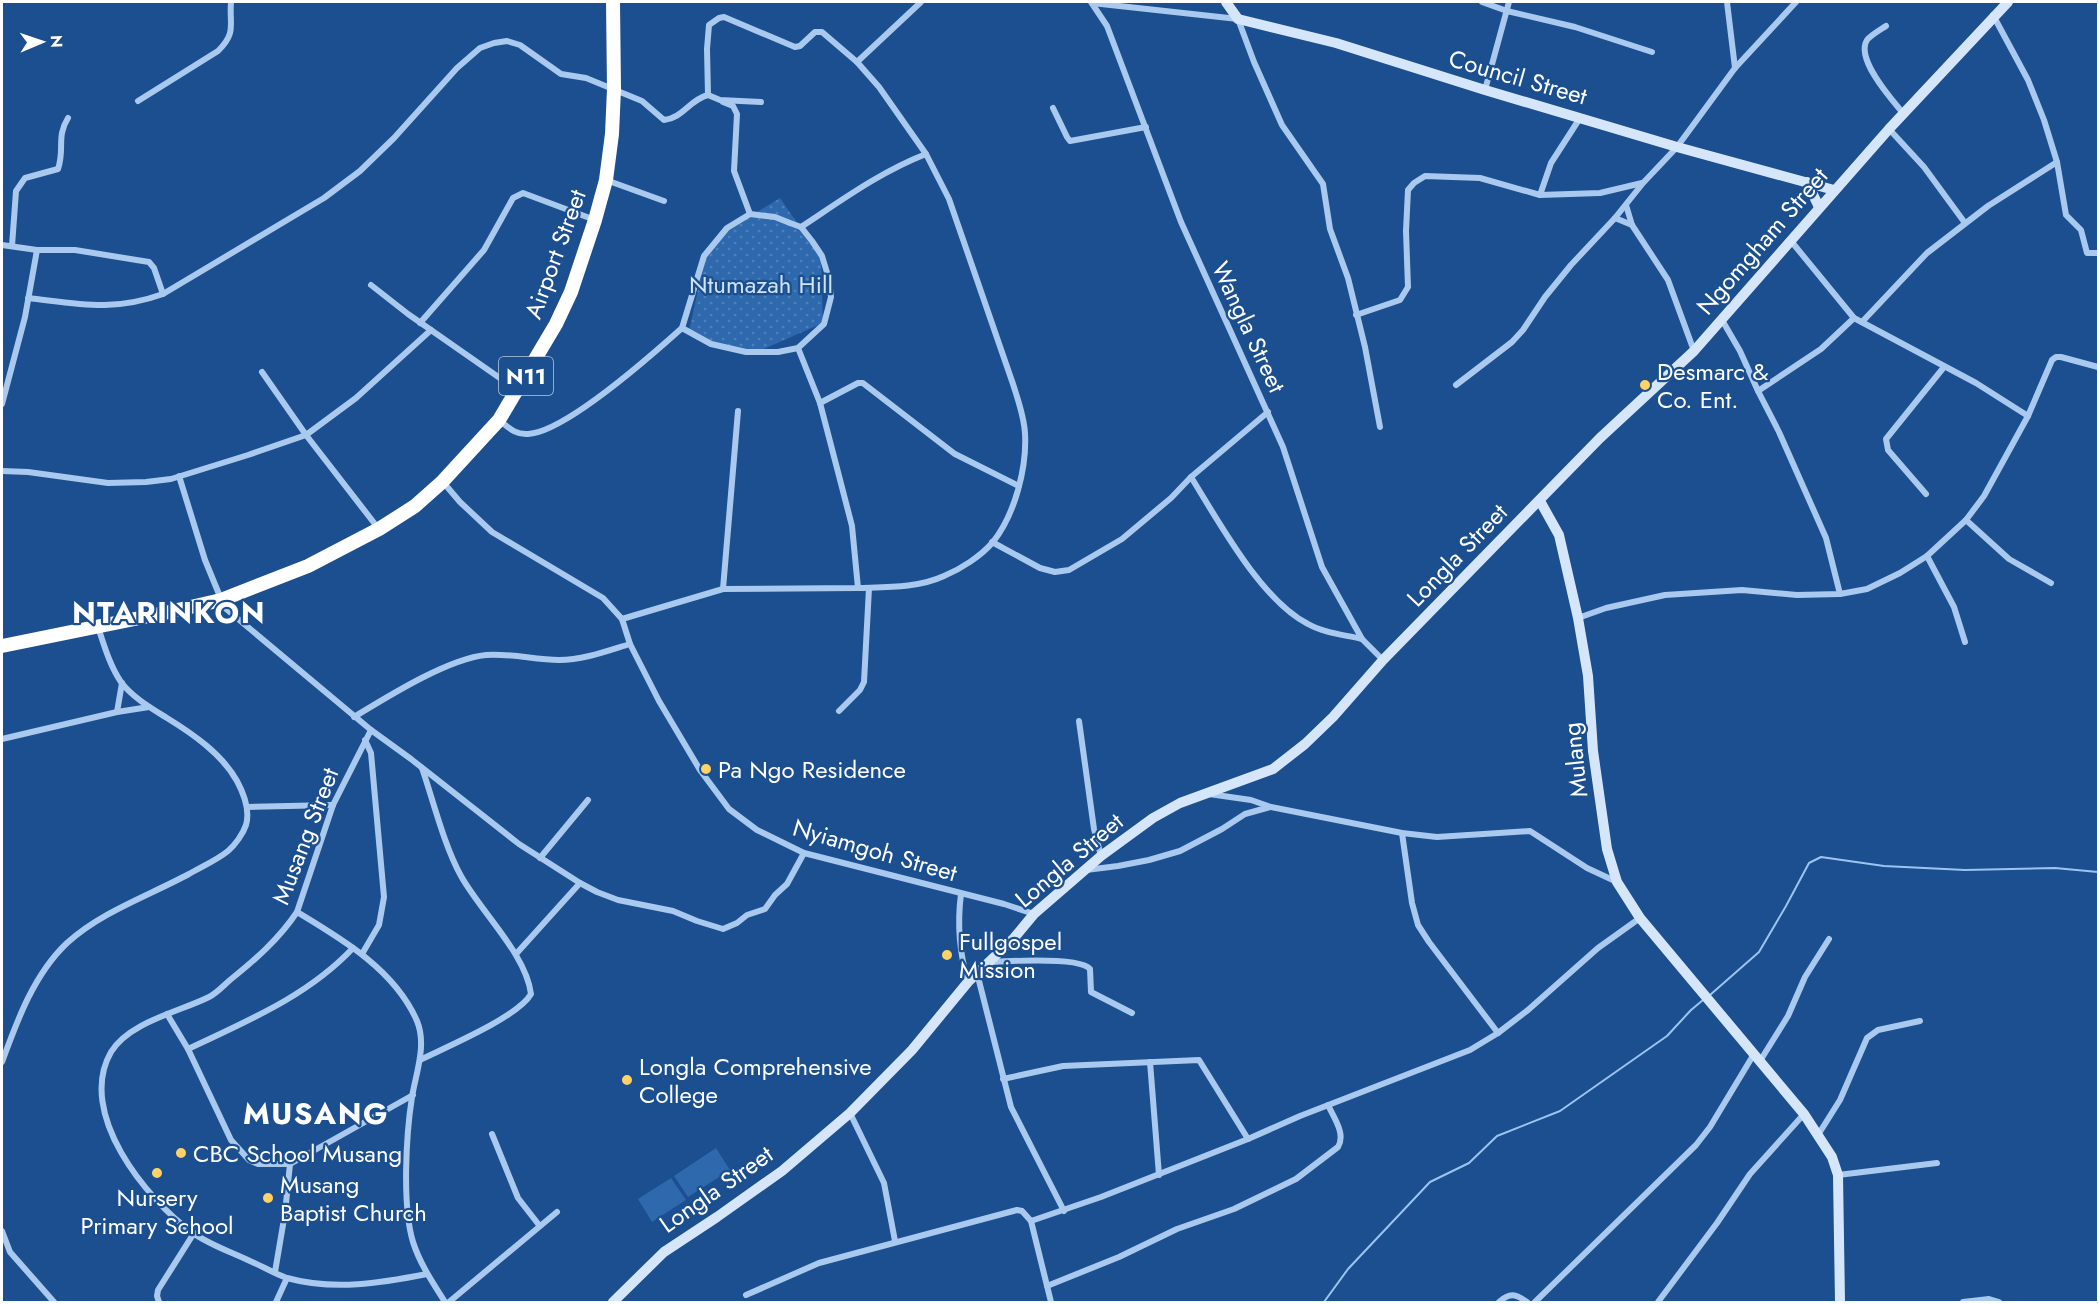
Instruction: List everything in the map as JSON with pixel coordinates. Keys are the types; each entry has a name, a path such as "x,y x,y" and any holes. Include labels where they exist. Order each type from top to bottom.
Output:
{"highway":[{"name":"Airport Street","path":"219,600 308,566 379,529 415,506 442,482 499,420 556,324 571,292 606,180 612,134 614,89 613,2"},
{"name":"N11","path":"2,646 219,600"}],"main road":[{"path":"1226,2 1238,19"},
{"name":"Ngomgham Street","path":"1540,501 1600,438 1694,351 1903,113 1993,15 2008,2"},
{"name":"Council Street","path":"1238,19 1336,43 1677,147 1834,190"},
{"path":"1807,182 1819,207"},
{"name":"Mulang","path":"1540,501 1559,535 1578,618 1588,676 1593,751 1604,831 1617,882 1641,918 1804,1114 1832,1157 1838,1175"},
{"name":"Longla Street","path":"613,1302 664,1252 782,1171 850,1113 912,1050 968,982 1014,938 1034,914 1101,856 1153,818 1180,803 1273,769 1305,744 1333,717 1383,660 1540,501"},
{"path":"1838,1175 1840,1302"}],"street":[{"path":"138,101 218,51 227,42 233,29 231,2"},
{"path":"857,62 921,2"},
{"path":"1091,2 1238,19 1282,125 1323,184 1330,229 1348,278 1365,347 1380,428"},
{"name":"Wangla Street","path":"1091,2 1107,26 1181,222 1283,447 1322,567 1362,639 1383,660"},
{"path":"1482,2 1507,11 1575,27 1652,52"},
{"path":"1485,90 1509,2"},
{"path":"1727,2 1735,68"},
{"path":"1456,385 1512,342 1571,265 1677,147 1735,68 1796,2"},
{"path":"1993,15 2028,80 2044,120 2057,162 2066,214 2081,230 2087,253 2098,253"},
{"path":"622,619 723,589 869,588 914,585 944,576 968,562 992,542 1006,520 1019,486 1025,434 1021,410 993,321 949,199 926,154 894,105 857,62 822,32 815,32 800,46 795,47 724,17 718,18 709,25 708,95"},
{"path":"1886,26 1869,38 1865,43 1865,50 1870,69 1879,85 1903,113"},
{"path":"28,298 104,307 146,300 163,294 324,198 360,171 394,138 456,68 480,48 507,41 520,45 561,74 586,78 642,101 663,120 676,117 698,98 708,95 734,106 737,114 734,171 750,214"},
{"path":"720,100 761,102"},
{"path":"1053,108 1070,141 1146,127"},
{"path":"1540,195 1551,164 1580,117"},
{"path":"12,246 16,191 25,178 58,169 62,159 61,130 68,118"},
{"path":"1889,129 1924,167 1965,223"},
{"path":"801,227 873,179 898,165 926,154"},
{"path":"1862,322 1921,260 1965,223 2057,162"},
{"path":"1356,315 1400,300 1408,287 1406,231 1408,190 1425,176 1480,178 1540,195 1600,193 1643,183"},
{"path":"606,180 664,201"},
{"path":"420,322 477,260 513,198 518,194 595,220"},
{"path":"1626,205 1632,225 1668,280 1694,351"},
{"path":"499,420 516,433 540,432 572,415 642,364 682,328 704,255 727,228 750,214 775,217 801,227 822,256 829,279 831,297 824,324 798,348 778,352 746,352 711,344 682,328"},
{"path":"1615,218 1632,225"},
{"path":"1791,240 1854,318 1976,383 2028,416"},
{"path":"2,244 37,249 75,250 149,262 154,268 163,294"},
{"path":"2,404 28,298 37,249"},
{"path":"371,285 518,391"},
{"path":"1758,391 1821,349 1854,318"},
{"path":"1722,320 1740,351 1779,432 1826,538 1840,594"},
{"path":"2,471 28,472 108,483 146,482 171,479 248,455 306,435 356,398 431,330"},
{"path":"798,348 820,404 852,526 858,588"},
{"path":"1578,618 1606,608 1665,595 1742,590 1797,595 1840,594 1867,589 1900,573 1927,556 1966,520 1984,496 2028,416 2052,360 2056,357 2098,367"},
{"path":"1926,494 1888,450 1886,439 1944,367"},
{"path":"262,372 306,435 379,529"},
{"path":"820,404 858,383 863,383 955,454 1019,486"},
{"path":"723,589 738,411"},
{"path":"992,542 1040,568 1055,572 1069,570 1122,540 1171,498 1191,477 1268,412"},
{"path":"179,476 219,600 354,717 519,844 580,883 618,900 673,911 723,929 737,923 747,915 765,909 787,884 804,854"},
{"path":"1191,477 1237,550 1262,583 1296,618 1311,626 1362,639"},
{"name":"Nyiamgoh Street","path":"442,482 492,532 603,598 622,619 630,644 659,701 713,790 729,809 757,830 804,854 1004,904 1034,914"},
{"path":"1966,520 2009,559 2051,583"},
{"path":"1927,556 1954,607 1965,642"},
{"path":"839,711 860,690 864,682 869,588"},
{"path":"2,1062 24,1007 56,954 69,941 113,912 200,868 228,851 240,837 246,824 247,807 237,781 220,759 192,734 149,707 122,683 111,664 98,627"},
{"path":"354,717 397,691 466,659 486,655 559,660 582,658 630,644"},
{"path":"117,712 122,683"},
{"path":"2,739 117,712 149,707"},
{"path":"1079,721 1094,829 1101,856"},
{"name":"Musang Street","path":"371,730 333,805 297,912 287,927 255,960 219,990 123,1038 112,1051 104,1067 102,1107 107,1123 135,1175 169,1212 194,1233 287,1278 325,1284 355,1285 427,1274"},
{"path":"362,954 379,925 384,897 371,753 365,740"},
{"path":"420,1060 474,1034 516,1010 528,999 531,990 516,954 484,913 456,865 422,768"},
{"path":"1206,794 1251,800 1271,807 1402,833 1437,837 1530,831 1587,868 1617,882"},
{"path":"540,858 588,800"},
{"path":"247,807 333,805"},
{"path":"1085,870 1149,860 1180,850 1222,829 1245,814 1271,807"},
{"path":"1402,833 1412,903 1418,925 1498,1033"},
{"path":"516,954 580,883"},
{"path":"961,894 958,936 968,982"},
{"path":"297,912 362,954 397,988 417,1021 420,1033 420,1060 407,1133 407,1203 413,1243 427,1274 447,1302 557,1212"},
{"path":"1031,1221 1159,1175 1328,1105 1470,1050 1498,1033 1528,1010 1598,948 1641,918"},
{"path":"1535,1302 1696,1145 1788,1016 1805,977 1829,939"},
{"path":"188,1049 288,1000 340,962 353,948"},
{"path":"988,962 1043,961 1084,964 1090,969 1091,992 1132,1013"},
{"path":"977,973 1011,1107 1064,1211"},
{"path":"167,1014 188,1049 231,1140 249,1160 258,1164 290,1164 413,1095"},
{"path":"1818,1135 1840,1100 1867,1038 1878,1030 1920,1021"},
{"path":"1003,1079 1063,1066 1199,1060 1248,1139"},
{"path":"1150,1062 1159,1175"},
{"path":"1047,1286 1119,1257 1177,1229 1233,1209 1296,1179 1338,1147 1342,1141 1342,1135 1328,1105"},
{"path":"850,1113 884,1183 894,1241"},
{"path":"1658,1302 1750,1174 1804,1114"},
{"path":"492,1134 518,1198 538,1226"},
{"path":"1838,1175 1937,1163"},
{"path":"275,1272 290,1164"},
{"path":"746,1295 819,1263 894,1241 1012,1211 1022,1211 1031,1221 1051,1302"},
{"path":"2,1232 10,1252 54,1302"},
{"path":"159,1302 158,1290 194,1233"},
{"path":"276,1302 287,1278"},
{"path":"1499,1302 1510,1294 1517,1294 1527,1302"},
{"path":"1963,1302 1989,1299 1999,1302"}],"green space":[{"name":"Ntumazah Hill","path":"780,198 821,258 823,323 757,352 711,343 689,331 706,254 729,229"},
{"path":"716,1148 730,1170 688,1197 674,1176"},
{"path":"671,1178 686,1200 652,1222 638,1199"}],"waterway":[{"path":"1710,995 1759,952 1809,863 1821,857 1884,866 1965,870 2055,868 2098,872"},
{"path":"1324,1302 1348,1269 1430,1182 1469,1163 1497,1136 1560,1111 1667,1036 1703,1000"}],"place":[{"name":"Desmarc & Co. Ent.","path":"1645,385"},
{"name":"Pa Ngo Residence","path":"706,769"},
{"name":"Fullgospel Mission","path":"947,955"},
{"name":"Longla Comprehensive College","path":"627,1080"},
{"name":"CBC School Musang","path":"181,1153"},
{"name":"Nursery Primary School","path":"157,1173"},
{"name":"Musang Baptist Church","path":"268,1198"}],"district":[{"name":"NTARINKON","path":"169,612"},
{"name":"MUSANG","path":"316,1113"}]}
